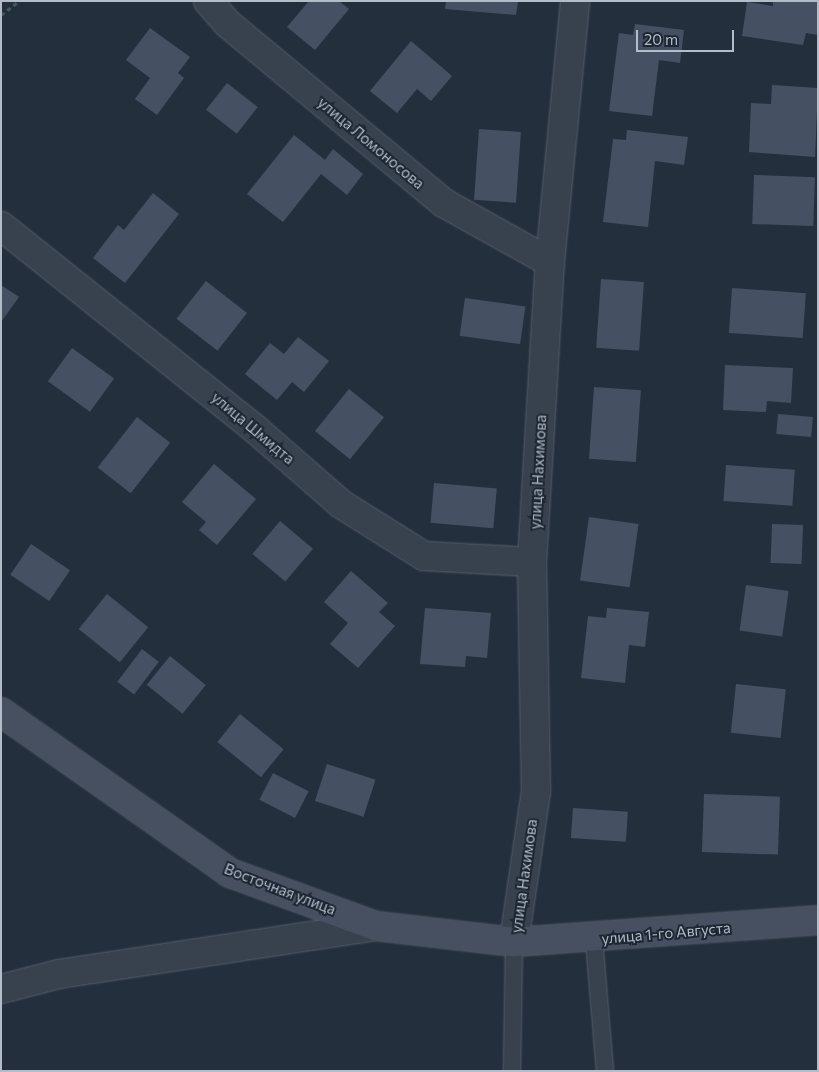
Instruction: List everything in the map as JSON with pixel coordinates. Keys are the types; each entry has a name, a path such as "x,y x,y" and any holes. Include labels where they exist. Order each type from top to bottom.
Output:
{"street":[{"name":"улица Ломоносова","path":"208,1 227,23 444,203 550,262"},
{"name":"улица Нахимова","path":"514,942 536,792 532,562 550,262 575,1"},
{"name":"улица Шмидта","path":"1,226 254,428 341,504 424,556 532,562"},
{"name":"Восточная улица","path":"1,712 230,873 376,926 514,942"},
{"name":"улица 1-го Августа","path":"514,942 594,940 818,920"},
{"path":"1,990 58,974 376,926"}],"lane":[{"path":"594,940 605,1071"},
{"path":"512,1071 514,942"}],"path":[{"path":"1,15 19,1"}],"building":[{"path":"309,1 339,1 349,9 315,50 287,27"},
{"path":"446,1 518,1 516,15 445,9"},
{"path":"773,1 818,1 818,35 806,33 803,45 742,36 747,2 773,6"},
{"path":"635,24 684,30 680,63 659,60 652,116 609,111 619,33 633,35"},
{"path":"150,28 190,57 178,73 184,78 157,115 135,99 150,78 126,60"},
{"path":"411,41 452,76 431,101 417,89 397,113 370,91"},
{"path":"227,83 258,107 237,134 206,110"},
{"path":"772,85 818,88 815,157 749,152 751,103 771,104"},
{"path":"479,129 521,132 516,203 474,200"},
{"path":"627,130 688,137 684,165 655,161 648,227 603,222 613,139 626,140"},
{"path":"294,135 325,160 333,149 363,174 347,195 321,174 283,222 247,194"},
{"path":"754,175 815,177 813,226 752,224"},
{"path":"153,193 179,214 125,283 93,258 118,225 124,230"},
{"path":"601,279 644,282 639,351 596,348"},
{"path":"206,281 247,313 217,351 176,319"},
{"path":"1,285 19,297 1,322"},
{"path":"732,288 806,293 803,338 729,333"},
{"path":"465,298 525,306 520,344 460,336"},
{"path":"298,337 329,361 304,392 292,382 277,400 245,374 270,343 284,354"},
{"path":"72,348 114,379 90,412 48,381"},
{"path":"725,365 793,368 791,403 767,401 766,412 723,410"},
{"path":"594,387 641,390 636,462 589,459"},
{"path":"349,389 384,417 350,459 315,431"},
{"path":"778,414 813,417 811,437 776,434"},
{"path":"137,417 170,443 131,493 98,467"},
{"path":"214,464 256,499 217,545 199,530 206,522 182,502"},
{"path":"726,465 795,470 792,506 723,501"},
{"path":"434,483 497,488 493,528 431,523"},
{"path":"589,517 639,524 630,587 580,580"},
{"path":"280,521 313,549 285,582 252,554"},
{"path":"772,524 803,525 802,564 771,563"},
{"path":"31,544 70,570 49,601 10,575"},
{"path":"351,571 388,603 379,612 395,626 358,668 330,644 348,623 324,602"},
{"path":"746,585 789,591 782,637 740,631"},
{"path":"107,594 148,627 120,662 79,629"},
{"path":"425,608 491,613 487,658 466,656 465,667 420,664"},
{"path":"607,608 649,612 645,647 629,645 625,683 581,678 588,616 606,618"},
{"path":"142,649 159,662 134,694 117,682"},
{"path":"170,656 206,685 182,714 147,685"},
{"path":"736,684 786,689 781,738 731,733"},
{"path":"240,714 284,749 261,777 217,742"},
{"path":"327,764 376,780 363,817 315,801"},
{"path":"273,773 309,791 295,818 259,800"},
{"path":"704,794 780,797 778,855 702,852"},
{"path":"573,808 628,812 626,842 571,838"}]}
